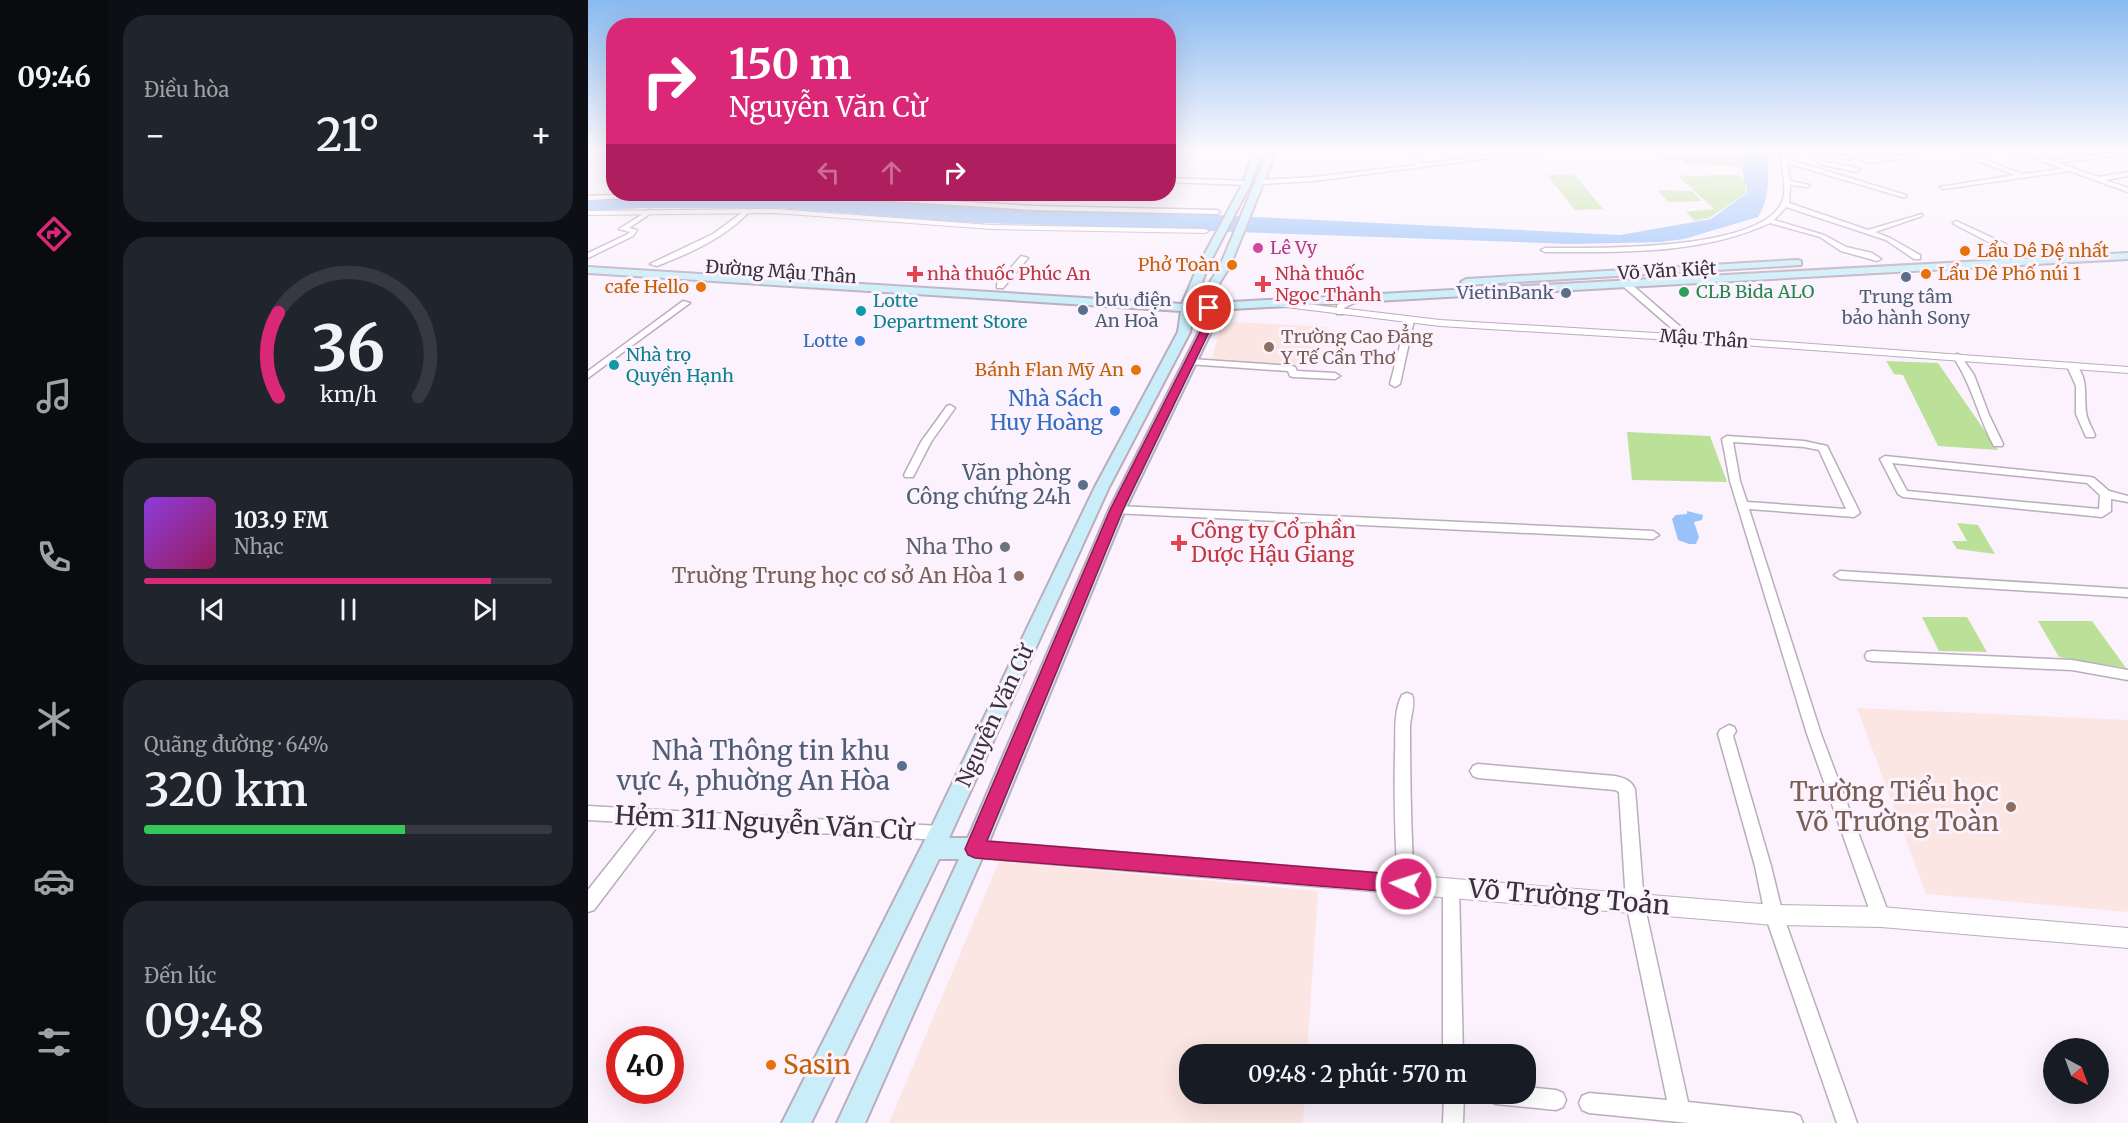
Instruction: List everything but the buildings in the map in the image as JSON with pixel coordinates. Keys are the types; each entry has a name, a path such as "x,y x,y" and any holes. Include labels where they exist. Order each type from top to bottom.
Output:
{"main road":[{"name":"Nguyễn Văn Cừ","path":"796,1123 937,841 1102,487 1184,332 1188,302 1203,266 1237,201"},
{"name":"Nguyễn Văn Cừ","path":"851,1123 975,849 1117,510 1205,332 1208,302 1253,201"},
{"name":"Võ Văn Kiệt","path":"1208,302 2128,245"},
{"name":"Võ Văn Kiệt","path":"1208,302 1281,304 2128,256"},
{"name":"Đường Mậu Thân","path":"589,261 1000,286 1188,302"},
{"name":"Đường Mậu Thân","path":"589,261 928,291 1188,302"},
{"path":"928,291 938,283"},
{"path":"1188,302 1208,302"},
{"path":"937,841 975,849"}],"street":[{"path":"928,201 1033,208 1217,212"},
{"path":"1545,250 1654,248 1711,239 1754,228 1770,221 1785,204 1888,239 1917,257"},
{"path":"589,261 630,236 634,230 619,229 651,211"},
{"path":"654,264 714,236 735,224 747,211"},
{"path":"588,213 747,211 836,215 991,227 1205,231"},
{"path":"1868,232 1920,215"},
{"path":"1770,221 1822,236 1840,247 1877,259"},
{"path":"1956,223 2003,246"},
{"path":"589,261 629,239"},
{"path":"1840,247 1849,245"},
{"path":"1000,286 1024,258"},
{"path":"1627,285 1688,338"},
{"path":"1340,312 1340,307 1356,300"},
{"path":"588,375 686,303 669,303"},
{"name":"Mậu Thân","path":"1281,304 1410,320 2128,370"},
{"path":"1395,384 1410,320"},
{"path":"1957,357 1976,387 1979,404 1998,444"},
{"path":"1191,362 1293,369 1292,374 1335,376"},
{"path":"2072,366 2081,386 2080,414 2090,435"},
{"path":"909,475 926,442 950,408"},
{"path":"1743,505 1854,513 1823,448 1804,444 1729,438 1727,440 1735,481 1814,734 1881,917"},
{"path":"2105,494 2105,511 2102,513 1903,494 1885,459 2090,480 2105,494 2128,499"},
{"path":"1117,510 1653,535"},
{"path":"1840,575 2128,593"},
{"path":"1872,656 2072,665 2128,675"},
{"path":"1406,884 1402,822 1403,721 1407,699"},
{"path":"1729,731 1725,734 1763,866 1774,915 1847,1123"},
{"path":"1478,771 1624,786 1627,789 1635,903 1680,1112"},
{"name":"Hẻm 311 Nguyễn Văn Cừ","path":"588,813 656,816 937,841"},
{"path":"588,904 656,816"},
{"name":"Võ Trường Toản","path":"975,849 1774,915 1881,917 2128,938"},
{"path":"1451,887 1453,1044"},
{"path":"1536,1098 1556,1100"},
{"path":"1590,1103 1793,1123"},
{"path":"1453,1123 1454,1104"}],"shaded area":[{"name":"Trường Cao Đẳng Y Tế Cần Thơ","path":"1235,322 1327,327 1320,366 1211,362 1219,332 1225,325"},
{"name":"Trường Tiểu học Võ Trường Toàn","path":"1857,708 2128,720 2128,912 1926,894"},
{"path":"999,861 1318,891 1308,1044 1179,1044 1179,1104 1304,1104 1303,1123 889,1123"}],"green space":[{"path":"1568,201 1597,201 1603,209 1575,210"},
{"path":"1706,201 1734,201 1709,218 1695,221 1686,212 1714,209"},
{"path":"1886,361 1938,363 1998,450 1938,446 1903,375 1894,374"},
{"path":"1627,432 1710,436 1727,482 1632,480"},
{"path":"1957,523 1978,525 1995,554 1957,549 1952,541 1967,541"},
{"path":"1922,617 1967,617 1987,652 1939,651"},
{"path":"2038,621 2092,621 2126,668 2059,657"}],"water":[{"path":"588,201 914,201 1013,208 1195,214 1620,235 1711,219 1735,201 1765,201 1758,217 1684,239 1661,242 1572,244 958,222 778,208 642,208 588,211"},
{"path":"1687,511 1703,515 1702,520 1694,522 1699,537 1696,544 1678,540 1672,519 1676,515 1687,514"}],"place":[{"name":"Lê Vy","path":"1258,248"},
{"name":"Lẩu Dê Đệ nhất","path":"1965,251"},
{"name":"Phở Toàn","path":"1232,265"},
{"name":"nhà thuốc Phúc An","path":"915,274"},
{"name":"Lẩu Dê Phố núi 1","path":"1926,274"},
{"name":"Trung tâm bảo hành Sony","path":"1906,277"},
{"name":"Nhà thuốc Ngọc Thành","path":"1263,284"},
{"name":"cafe Hello","path":"701,287"},
{"name":"CLB Bida ALO","path":"1684,292"},
{"name":"VietinBank","path":"1566,293"},
{"name":"bưu điện An Hoà","path":"1083,310"},
{"name":"Lotte Department Store","path":"861,311"},
{"name":"Lotte","path":"860,341"},
{"name":"Trường Cao Đẳng Y Tế Cần Thơ","path":"1269,347"},
{"name":"Nhà trọ Quyền Hạnh","path":"614,365"},
{"name":"Bánh Flan Mỹ An","path":"1136,370"},
{"name":"Nhà Sách Huy Hoàng","path":"1115,411"},
{"name":"Văn phòng Công chứng 24h","path":"1083,485"},
{"name":"Công ty Cổ phần Dược Hậu Giang","path":"1179,543"},
{"name":"Nha Tho","path":"1005,547"},
{"name":"Truờng Trung học cơ sở An Hòa 1","path":"1019,576"},
{"name":"Nhà Thông tin khu vực 4, phuờng An Hòa","path":"902,766"},
{"name":"Trường Tiểu học Võ Trường Toàn","path":"2011,807"},
{"name":"Sasin","path":"771,1065"}],"route":[{"path":"1209,308 1205,332 1117,510 975,849 1406,884"}]}
